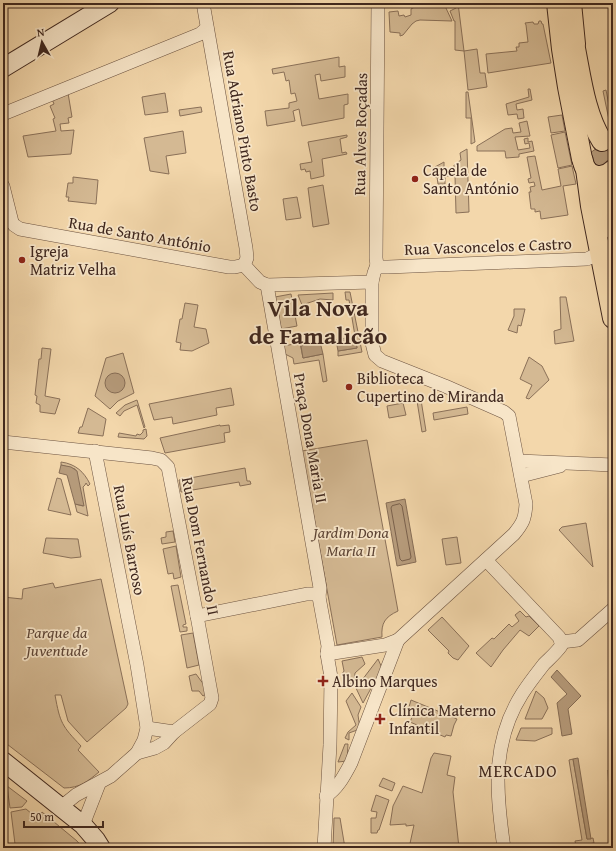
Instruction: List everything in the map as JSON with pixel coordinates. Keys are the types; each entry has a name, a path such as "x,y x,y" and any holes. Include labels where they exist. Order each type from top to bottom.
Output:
{"main road":[{"path":"551,3 568,47"},
{"path":"556,3 568,47 590,115 595,128 610,145"},
{"path":"564,3 576,132 584,164 590,173 601,176 612,172"},
{"path":"568,47 571,3"},
{"path":"3,57 98,5"},
{"path":"3,68 98,5"},
{"path":"610,145 590,144 583,153 591,206 613,318"},
{"path":"612,172 607,183 606,192 613,230"},
{"path":"3,761 83,826 93,836 101,848"}],"street":[{"name":"Rua Adriano Pinto Basto","path":"203,3 246,248 247,258 244,265"},
{"name":"Rua Alves Roçadas","path":"378,3 377,265 372,282 372,343 375,355 382,361 504,412 509,416 518,461"},
{"path":"3,114 200,34 207,28"},
{"name":"Rua de Santo António","path":"3,186 12,222 17,227 30,231 229,267 244,265"},
{"name":"Rua Vasconcelos e Castro","path":"377,265 388,267 587,260 600,253"},
{"path":"244,265 260,282 267,285 372,282"},
{"name":"Praça Dona Maria II","path":"267,285 320,588 318,596 328,646 327,654 331,677 330,745 324,848"},
{"path":"3,442 95,451"},
{"name":"Rua Dom Fernando II","path":"95,451 161,460 168,467 205,659"},
{"name":"Rua Luís Barroso","path":"61,807 76,795 99,784 111,776 137,753 144,740 147,728 137,665 95,451"},
{"path":"327,654 385,645 398,640 514,534 526,517 526,504 518,461 613,465"},
{"path":"521,476 568,463"},
{"path":"486,560 560,640 561,646 544,664 523,693 506,726 499,754 498,780 498,798 504,848"},
{"path":"197,616 307,594 315,594 318,596"},
{"path":"560,640 578,640 613,609"},
{"path":"326,796 332,792 342,780 351,763 398,640"},
{"name":"Rua Luís Barroso","path":"137,753 155,748 164,743 174,732 210,704 210,685 205,659"},
{"path":"147,728 174,732"},
{"path":"83,826 99,784"}],"green space":[{"path":"422,3 450,3 445,6 452,21 420,20 412,24 403,35 400,36 400,33 390,32 389,12 398,11 399,16 404,15 405,17 411,15 411,9"},
{"path":"454,3 458,3 464,51 455,50 455,21 450,11 456,8"},
{"path":"539,21 543,24 551,63 488,73 486,54 517,51 516,47 519,47 519,43 528,42 525,23 533,22 534,24 538,24"},
{"path":"477,49 480,73 485,73 487,87 468,90 464,51"},
{"path":"339,57 339,67 345,66 345,77 321,81 320,74 315,75 319,99 348,94 348,104 344,105 344,118 302,126 299,109 293,111 295,121 267,126 265,111 289,108 289,103 297,101 295,93 291,94 289,80 286,81 284,72 273,74 272,69"},
{"path":"528,89 530,89 532,100 516,104 517,110 523,109 524,118 518,119 517,114 508,115 506,104 529,97"},
{"path":"606,90 611,116 609,120 603,91"},
{"path":"466,92 468,92 475,142 471,144 471,118 466,118"},
{"path":"68,93 72,117 68,118 69,123 60,124 61,131 74,130 71,154 28,157 23,136 56,131 53,119 55,118 50,106 54,104 52,99"},
{"path":"165,93 168,112 145,115 142,97"},
{"path":"201,107 202,112 180,116 179,110"},
{"path":"562,115 565,131 551,133 548,117"},
{"path":"527,121 530,136 515,137 518,150 530,148 529,143 525,144 524,139 528,138 528,142 532,141 534,151 519,154 519,157 506,158 505,151 477,151 477,146 505,129 512,128 513,133 521,132 519,123"},
{"path":"183,131 186,153 166,156 169,174 150,171 144,138"},
{"path":"565,132 572,165 558,168 551,135"},
{"path":"347,135 347,137 340,139 342,153 346,152 347,154 322,159 324,176 311,179 310,171 306,172 305,169 301,170 300,164 312,162 308,142"},
{"path":"467,149 469,212 456,213 455,176 445,176 445,184 438,184 437,177 435,177 435,167 444,162 444,171 454,170 454,165 461,160 460,153"},
{"path":"535,156 542,190 561,186 558,169 572,166 576,184 563,186 568,215 541,219 540,211 535,212 535,209 531,209 529,192 531,192 530,187 535,186 534,182 529,183 528,179 531,178 527,157"},
{"path":"73,177 98,180 96,204 68,201 69,197 66,197 68,183 73,183"},
{"path":"323,185 329,224 313,227 308,188"},
{"path":"297,197 301,218 286,220 283,199"},
{"path":"345,292 350,292 362,352 338,356 338,351 357,348 349,300 346,300"},
{"path":"333,293 333,300 320,299 302,305 298,295"},
{"path":"291,294 297,326 281,329 275,297"},
{"path":"560,297 566,297 574,341 555,344 554,331 561,329"},
{"path":"185,303 198,305 194,327 206,329 209,343 192,351 180,350 181,343 176,342 180,319 182,319"},
{"path":"514,309 525,309 521,326 518,325 517,333 508,330 514,316"},
{"path":"300,343 303,358 323,354 327,381 323,382 319,360 294,364 293,358 285,354 283,346"},
{"path":"42,348 51,349 45,396 60,399 55,414 40,412 40,405 36,403 37,396 35,395 39,359 41,359"},
{"path":"123,353 134,393 118,401 110,409 95,396 106,358"},
{"path":"529,357 542,366 549,380 529,399 526,398 532,385 520,379"},
{"path":"231,388 234,405 216,408 217,415 173,424 172,417 154,420 149,404"},
{"path":"137,400 145,427 144,428 137,405 124,411 120,416 116,413 125,405"},
{"path":"421,400 426,431 422,432 417,401"},
{"path":"403,403 406,415 389,418 387,406"},
{"path":"467,407 468,414 434,420 433,413"},
{"path":"88,408 106,419 103,436 78,433 80,427 82,427"},
{"path":"220,425 229,425 230,432 224,433 225,442 165,453 160,438"},
{"path":"146,429 147,436 144,439 118,437 119,433 136,436 137,434 140,435 143,430"},
{"name":"Jardim Dona Maria II","path":"367,440 398,611 387,618 383,624 382,637 337,645 302,451"},
{"path":"61,462 79,469 90,484 88,486 86,483 83,487 88,516 77,512 75,504 83,506 75,469 61,465"},
{"path":"245,468 247,481 250,481 251,484 240,486 239,482 181,492 179,480"},
{"path":"57,478 61,479 71,515 48,510"},
{"path":"586,523 593,567 559,530 562,527"},
{"path":"173,531 175,542 162,544 161,538 166,537 166,532"},
{"path":"457,537 461,563 446,565 442,539"},
{"path":"46,538 78,539 81,557 71,558 43,553"},
{"path":"176,546 181,577 174,579 173,573 168,574 163,549"},
{"name":"Parque da Juventude","path":"101,579 128,704 126,708 87,742 68,721 61,695 55,695 58,712 63,724 81,746 78,750 99,772 87,781 75,787 64,788 3,741 3,597 22,599 23,589 53,583 55,588"},
{"path":"178,585 186,624 183,625 183,627 187,627 187,631 180,632 171,586"},
{"path":"520,611 526,617 529,616 539,626 529,636 520,630 491,667 476,653 492,638 494,639 509,624 512,627 519,621 515,615"},
{"path":"442,617 469,646 458,660 453,658 448,653 449,651 428,630"},
{"path":"193,633 199,665 187,668 181,635"},
{"path":"362,657 365,664 355,673 354,683 349,684 342,674 344,671 342,661"},
{"path":"378,659 382,668 363,703 356,688"},
{"path":"613,671 613,708 610,690 610,672"},
{"path":"196,674 204,685 206,694 203,696 199,691 192,691 189,676"},
{"path":"536,691 544,698 548,708 542,719 525,719"},
{"path":"352,693 361,707 358,715 360,729 349,733 349,740 345,738 348,732 356,725 346,701"},
{"path":"411,700 457,719 451,736 446,735 445,737 410,722 415,710 409,707"},
{"path":"521,728 552,728 552,734 535,741 516,740"},
{"path":"345,744 348,744 347,761 338,762"},
{"path":"434,753 451,756 447,775 455,777 453,792 459,848 409,848 414,825 390,825 393,806 403,786 422,793 431,758"},
{"path":"573,759 587,839 593,838 594,843 576,846 575,841 582,840 569,760"},
{"path":"613,768 613,814 609,794 608,770"},
{"path":"383,778 395,783 392,791 379,786"},
{"path":"7,786 27,801 22,807 10,808"},
{"path":"376,795 389,800 379,830 377,833 371,833 371,818 376,818 377,812 371,811"},
{"path":"26,809 37,818 42,812 77,841 83,848 3,848 3,846 15,844 11,812"},
{"path":"334,818 340,818 345,848 333,848"}],"water":[{"path":"597,148 606,149 611,156 611,160 610,164 594,169 590,153"},
{"path":"355,336 357,348 338,351 336,340"},
{"path":"320,342 323,354 303,358 301,346"},
{"path":"115,373 122,376 125,383 122,390 115,393 108,390 105,383 108,376"},
{"path":"61,465 71,467 77,471 84,506 75,504 67,475 59,473"},
{"path":"405,499 416,562 397,566 386,503"},
{"path":"557,670 581,696 568,709 572,734 562,736 557,703 567,694 551,677"},
{"path":"578,758 591,839 587,839 573,759"}],"place":[{"name":"Capela de Santo António","path":"415,179"},
{"name":"Igreja Matriz Velha","path":"22,260"},
{"name":"Biblioteca Cupertino de Miranda","path":"349,387"},
{"name":"Albino Marques","path":"323,681"},
{"name":"Clínica Materno Infantil","path":"380,719"}],"district":[{"name":"Vila Nova de Famalicão","path":"318,321"},
{"name":"MERCADO","path":"518,770"}]}
